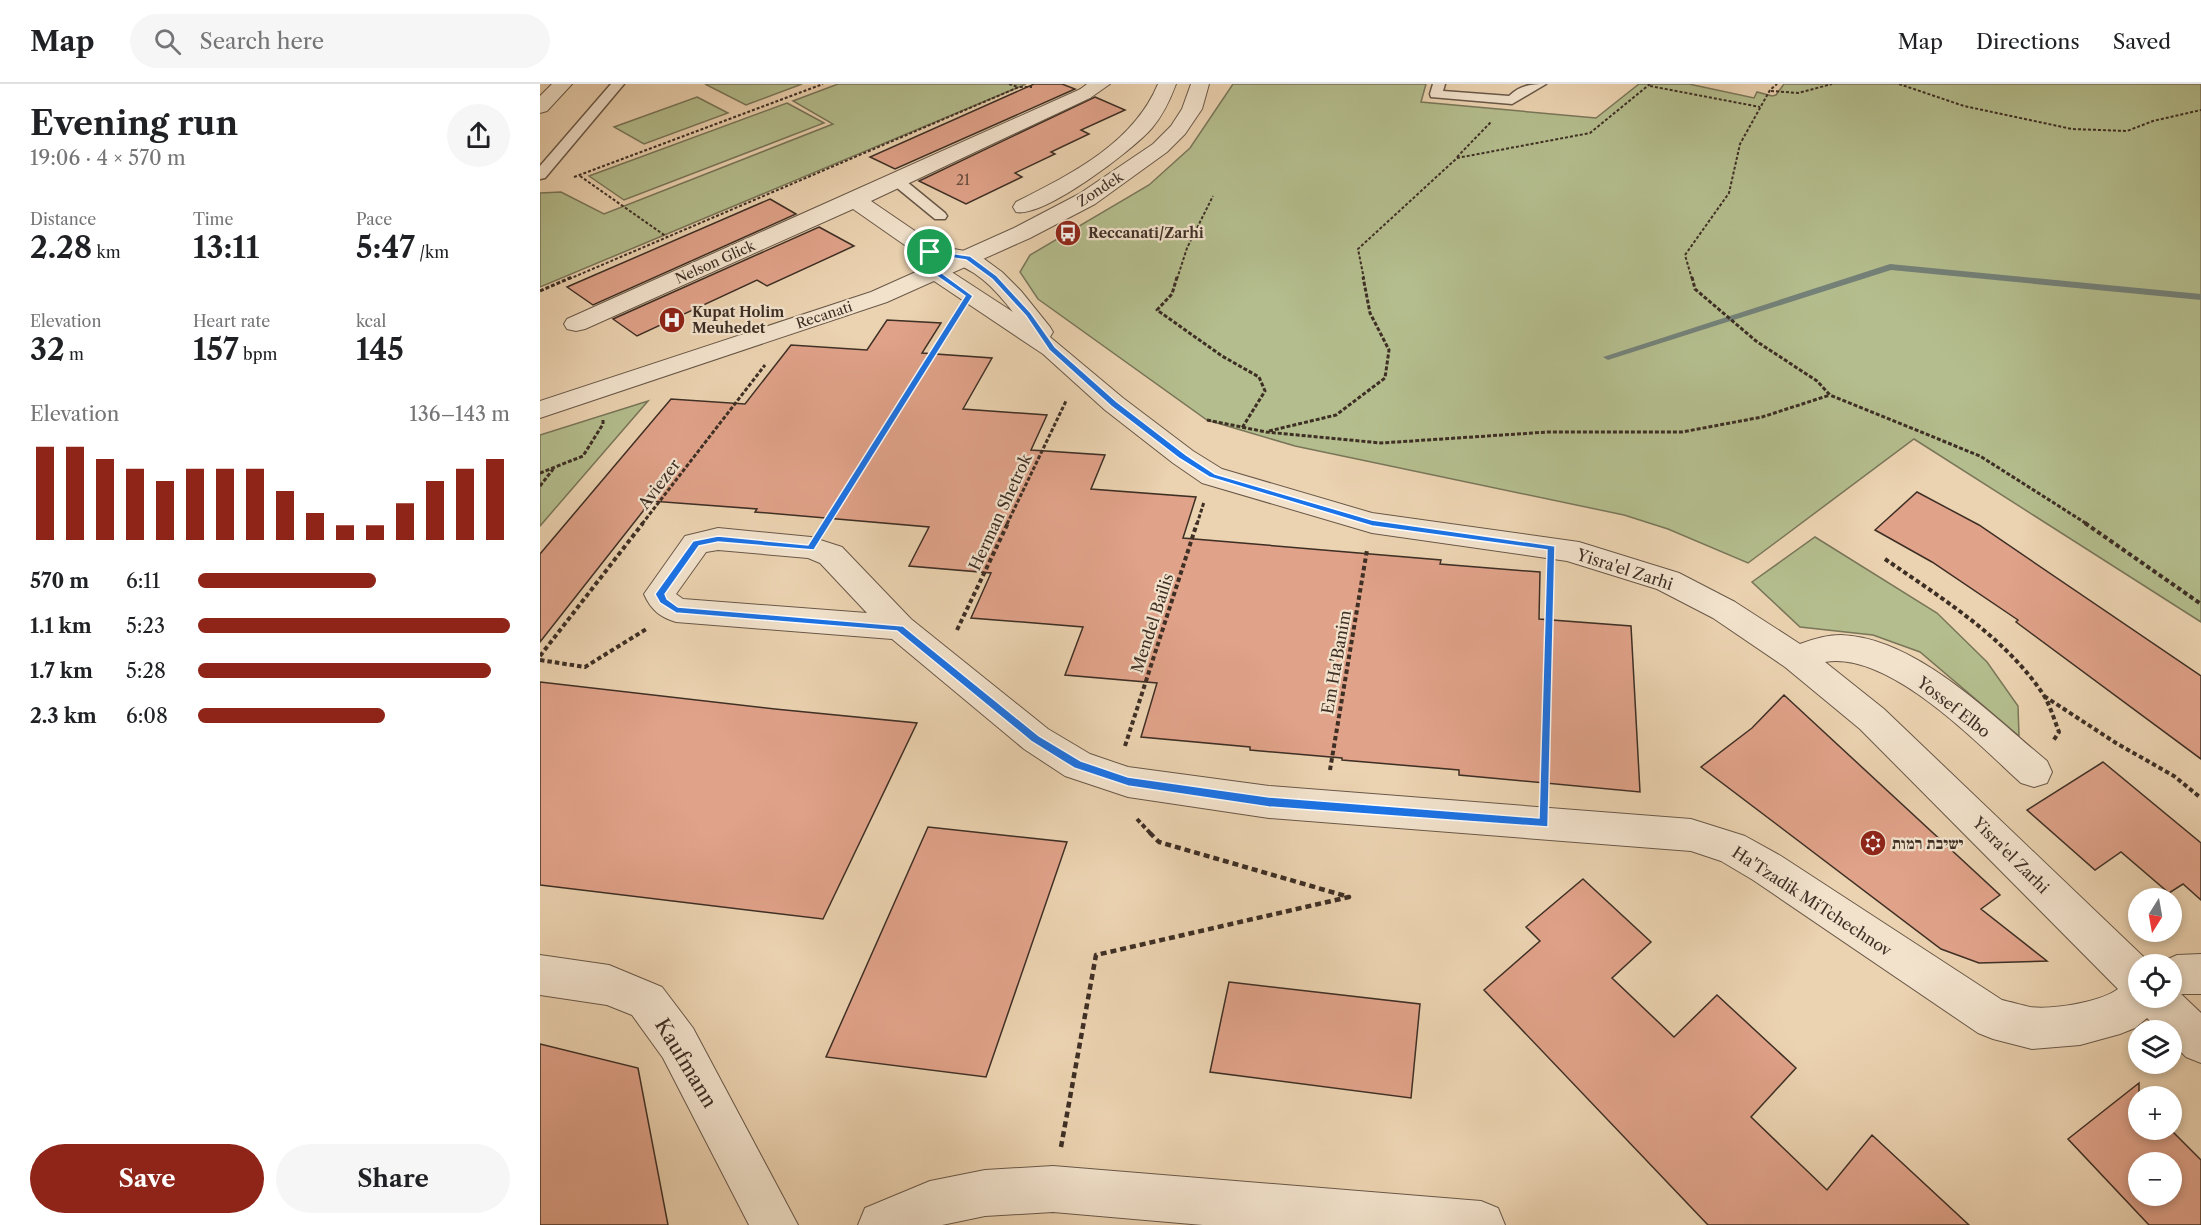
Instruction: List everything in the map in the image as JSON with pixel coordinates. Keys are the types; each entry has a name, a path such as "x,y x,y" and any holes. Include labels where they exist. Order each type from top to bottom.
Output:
{"street":[{"path":"540,107 562,84"},
{"name":"Zondek","path":"1009,216 1058,189 1128,141 1144,126 1158,107 1167,84"},
{"name":"Zondek","path":"964,248 1022,233 1087,199 1138,164 1178,130 1192,109 1200,84"},
{"name":"Nelson Glick","path":"576,324 855,200 1094,88"},
{"path":"855,200 933,262"},
{"name":"Recanati","path":"540,408 879,297 933,262 964,248"},
{"name":"Yisra'el Zarhi","path":"964,248 1029,314 1052,349"},
{"name":"Recanati","path":"540,408 662,357 871,278 933,262"},
{"name":"Yisra'el Zarhi","path":"933,262 969,296 1052,349 1152,434 1212,476 1372,523 1552,548 1611,562 1668,581 1724,610 1797,658 1872,719 2128,970"},
{"path":"811,548 718,539 696,543 660,594 663,601 676,610 900,628"},
{"name":"Ha'Tzadik MiTchechnov","path":"811,548 831,555 900,628 1036,739 1078,765 1122,779 1269,802 1691,835 1732,848 1767,868 1993,1018 2032,1028 2080,1024 2120,1013 2128,1007"},
{"name":"Yossef Elbo","path":"1797,658 1816,650 1846,648 1889,660 1928,683 2034,772"},
{"path":"2182,975 2201,974"},
{"name":"Kaufmann","path":"540,975 609,985 647,1001 678,1043 774,1225"},
{"path":"2165,1008 2201,1042"},
{"path":"882,1225 930,1204 974,1195 1053,1189 1481,1225"}],"lane":[{"path":"540,175 618,84"},
{"path":"1439,84 1436,94 1512,100 1520,92 1540,84"},
{"path":"896,180 940,216"}],"path":[{"path":"569,178 823,84"},
{"path":"1009,84 1019,87 1094,88"},
{"path":"1777,84 1770,90 1740,144 1729,193 1685,255 1695,288 1756,341 1817,381 1830,395 1980,456 2057,503 2201,604"},
{"path":"1770,90 1798,93 1832,84"},
{"path":"1899,84 1964,106 2072,129 2127,131 2153,121 2201,110"},
{"path":"1457,158 1590,133 1650,85 1760,107"},
{"path":"540,291 1019,87"},
{"path":"1266,432 1336,415 1385,378 1389,350 1370,313 1358,249 1457,158 1512,100"},
{"path":"579,176 667,237"},
{"path":"1213,196 1187,248 1172,294 1157,310 1222,356 1259,377 1265,391 1242,428"},
{"path":"811,548 969,296"},
{"name":"Aviezer","path":"540,658 796,324"},
{"name":"Herman Shetrok","path":"942,662 1079,373"},
{"path":"540,472 583,456 603,424 603,389"},
{"path":"1207,420 1266,432 1381,443 1548,432 1682,432 1762,417 1830,395"},
{"path":"540,486 556,466"},
{"name":"Mendel Bailis","path":"1122,779 1212,476"},
{"name":"Em Ha'Banim","path":"1324,806 1372,523"},
{"path":"1544,824 1552,548"},
{"path":"1885,559 1950,605 2013,656 2044,695 2059,732 2034,772"},
{"path":"540,658 585,667 676,610"},
{"path":"2044,695 2116,743 2174,776 2201,798"},
{"path":"1053,1189 1096,955 1349,897 1159,842 1132,814 1122,779"}],"green space":[{"path":"705,84 802,84 746,105"},
{"path":"838,84 1026,84 540,287 540,193 561,192 604,214 833,124 793,101"},
{"path":"1233,84 1426,84 1421,102 1596,118 1639,84 1689,84 1754,98 1757,92 1776,95 1784,84 2201,84 2201,622 1914,439 1748,563 1668,529 1624,515 1295,446 1207,420 1038,299 1020,272 1030,255 1149,185 1190,148"},
{"path":"697,97 728,113 644,144 614,127"},
{"path":"787,103 824,123 624,200 589,176"},
{"path":"648,401 540,526 540,435"},
{"path":"1815,537 1937,613 1987,662 2018,706 2019,736 1920,652 1873,635 1800,627 1752,582"}],"building":[{"path":"1034,84 1062,84 1075,89 895,169 870,157"},
{"path":"1095,97 1125,110 1081,130 1089,134 1051,152 1055,154 1015,173 1022,177 966,204 919,181"},
{"path":"770,199 796,214 593,305 567,287"},
{"path":"819,227 854,246 767,286 757,280 637,336 613,319"},
{"path":"887,320 941,323 922,353 992,358 963,409 1047,415 1031,450 1105,455 1091,489 1196,497 1183,538 1441,560 1440,564 1540,572 1539,619 1631,626 1640,792 1459,775 1459,770 1342,760 1342,758 1250,750 1250,747 1141,737 1157,683 1065,675 1083,627 971,618 991,573 909,566 929,527 755,512 757,509 651,501 540,642 540,554 671,399 745,404 791,345 867,350"},
{"path":"1917,492 1979,525 2201,676 2201,759 2016,622 2018,620 1932,562 1875,530"},
{"path":"540,682 917,723 823,919 540,885"},
{"name":"ישיבת רמות","path":"1784,695 2000,895 1981,909 2047,961 1979,963 1941,949 1701,767 1752,728"},
{"path":"2103,762 2201,843 2201,900 2183,884 2177,888 2163,888 2121,852 2095,870 2027,810"},
{"path":"928,827 1067,842 986,1077 826,1057"},
{"path":"1583,879 1651,942 1612,978 1674,1037 1717,995 1796,1068 1751,1117 1827,1190 1872,1135 1969,1225 1708,1225 1484,990 1540,941 1526,927"},
{"path":"1229,982 1420,1004 1411,1098 1210,1072"},
{"path":"540,1044 638,1068 668,1225 540,1225"},
{"path":"2128,1092 2128,1140 2181,1140 2201,1160 2201,1225 2149,1225 2131,1206 2182,1206 2182,1152 2128,1152 2128,1203 2068,1139"}],"waterway":[{"path":"1608,357 1890,267 2201,297"}],"place":[{"name":"Reccanati/Zarhi","path":"1068,233"},
{"name":"Kupat Holim Meuhedet","path":"672,320"},
{"name":"ישיבת רמות","path":"1873,843"}],"route":[{"path":"930,252 968,258 994,277 1029,314 1052,349 1114,404 1183,457 1212,476 1372,523 1552,548 1544,824 1269,802 1128,782 1078,765 1036,739 900,628 676,610 663,601 660,594 696,543 718,539 811,548 969,296 936,272 930,252"}]}
